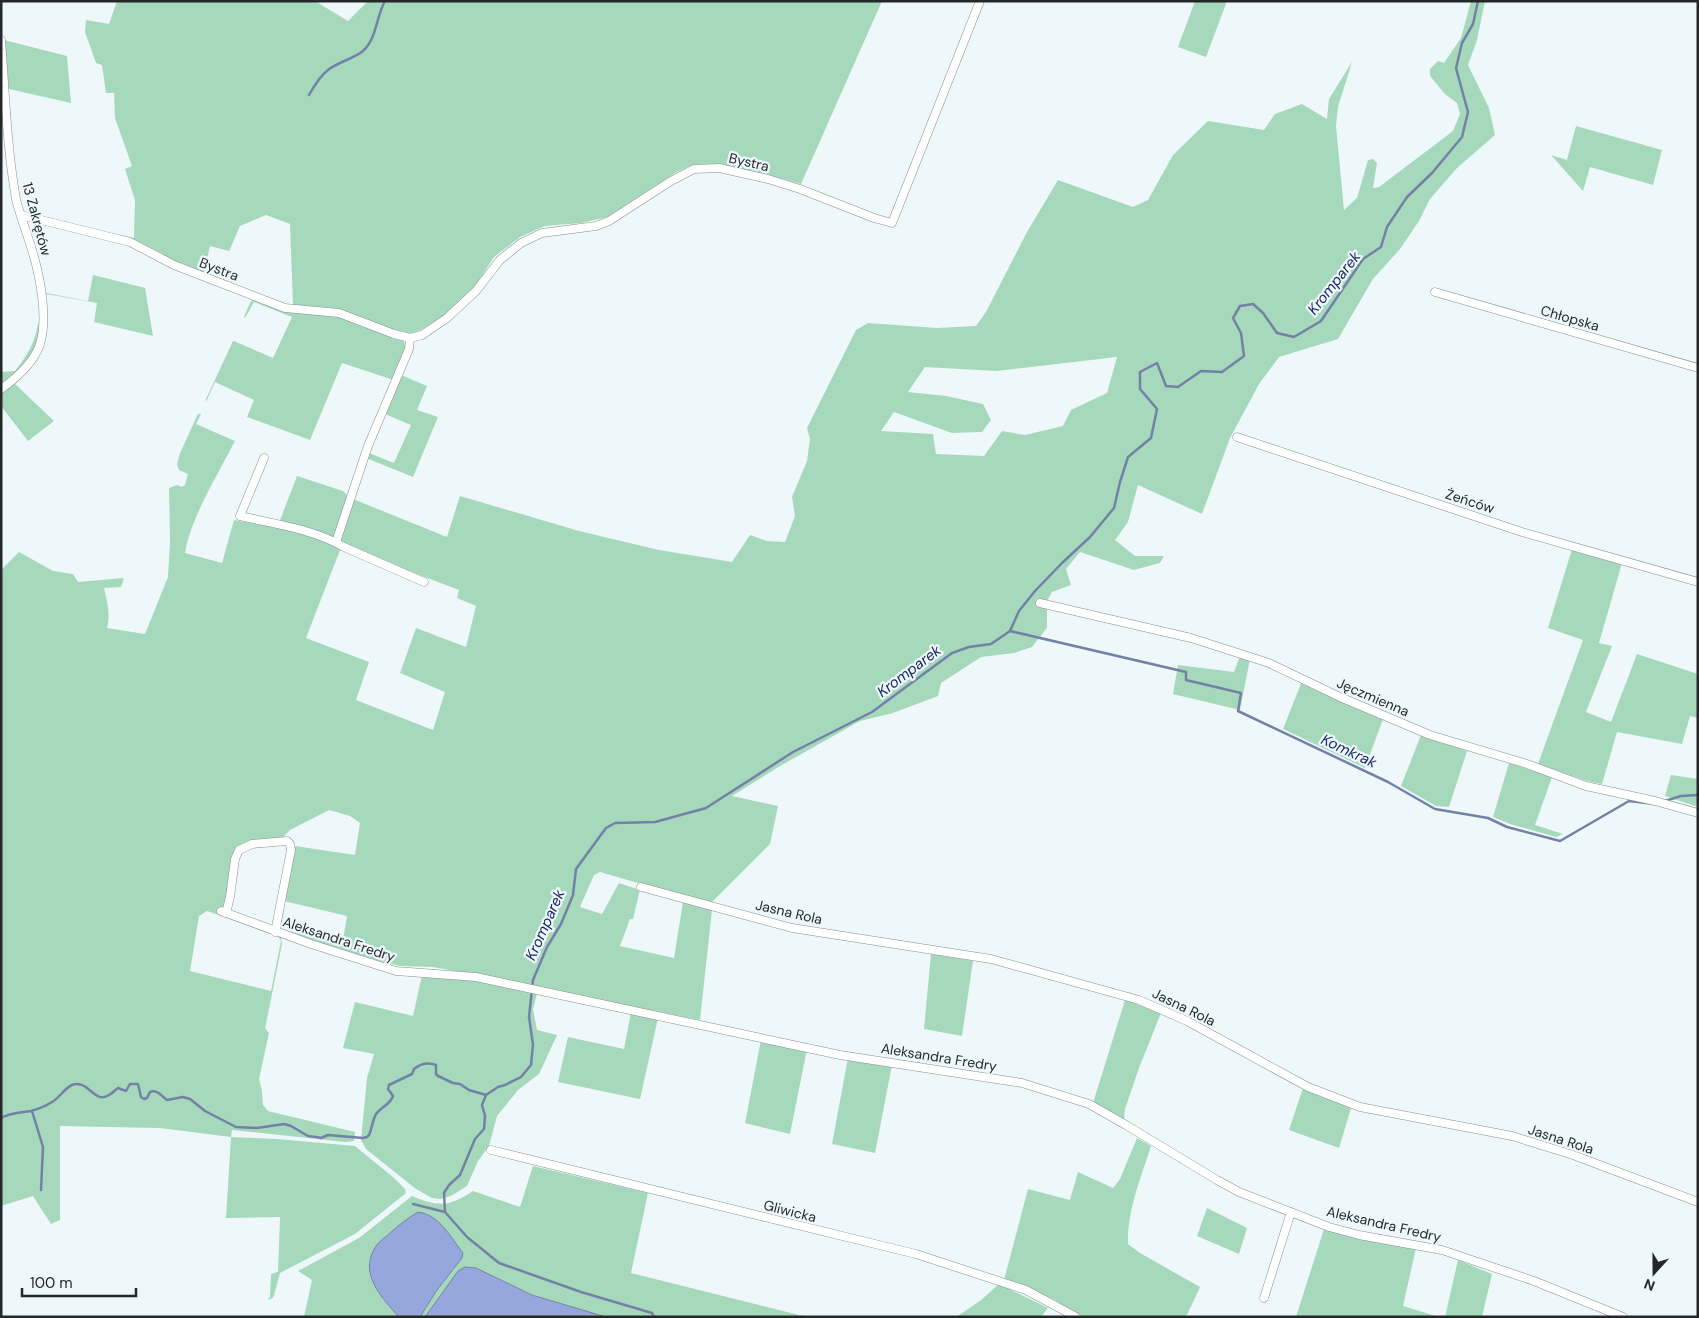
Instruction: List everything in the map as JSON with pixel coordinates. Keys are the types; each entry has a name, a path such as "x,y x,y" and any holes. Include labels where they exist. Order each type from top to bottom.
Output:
{"street":[{"name":"Bystra","path":"21,215 130,242 174,265 285,308 339,313 394,334 410,338 422,335 447,318 476,291 500,260 521,243 542,233 596,226 609,221 671,180 694,169 719,168 768,179 800,189 892,224 980,1"},
{"name":"13 Zakrętów","path":"1,40 16,199 35,259 42,310 42,335 33,358 16,377 1,389"},
{"name":"Chłopska","path":"1435,292 1698,368"},
{"path":"336,542 368,446 409,349 410,338"},
{"name":"Żeńców","path":"1237,437 1522,532 1698,582"},
{"path":"264,458 240,516 300,530 336,542 424,582"},
{"name":"Jęczmienna","path":"1040,604 1191,638 1269,663 1340,697 1430,735 1527,764 1586,786 1670,804 1698,813"},
{"name":"Aleksandra Fredry","path":"275,932 291,850 290,844 287,841 252,844 239,850 235,859 230,897 223,912 275,932 396,971 476,977 840,1055 1022,1083 1089,1104 1239,1192 1329,1227 1442,1250 1534,1281 1623,1317"},
{"name":"Jasna Rola","path":"641,887 792,928 991,959 1139,1000 1188,1021 1308,1087 1360,1107 1512,1136 1573,1155 1698,1202"},
{"name":"Gliwicka","path":"491,1150 916,1254 1026,1290 1076,1317"},
{"path":"1264,1298 1291,1212"}],"green space":[{"path":"117,1 315,1 348,21 368,1 882,1 801,184 719,164 692,165 675,173 607,217 581,223 545,226 520,237 494,257 472,291 444,316 410,336 349,314 293,306 290,224 266,215 240,226 229,251 210,246 204,272 235,284 230,284 182,263 179,264 164,258 163,254 134,239 112,234 134,238 135,200 125,169 132,166 115,118 114,93 106,93 102,65 96,63 85,32 86,20 109,24"},
{"path":"1195,1 1227,1 1206,57 1178,47"},
{"path":"1471,1 1485,1 1477,40 1468,65 1489,108 1495,135 1457,168 1430,199 1419,221 1400,249 1373,279 1338,339 1279,357 1259,384 1230,438 1202,514 1138,485 1128,522 1115,540 1135,556 1164,556 1160,563 1134,570 1080,552 1066,569 1071,585 1052,592 1047,601 1047,628 1032,647 1014,653 981,657 941,683 938,696 893,713 860,721 780,766 732,796 778,806 770,844 710,904 600,872 594,875 580,907 602,914 619,883 640,890 633,919 630,919 620,946 674,958 683,902 712,910 700,1020 433,967 400,966 351,954 279,929 282,911 284,911 281,926 283,929 342,946 347,916 284,901 295,846 355,855 360,823 350,816 329,810 290,830 281,839 238,849 226,904 219,912 240,920 245,924 207,911 199,916 190,971 271,991 281,941 278,936 253,927 256,926 281,937 282,944 265,1028 269,1033 259,1079 263,1105 268,1111 355,1132 354,1141 345,1142 232,1130 231,1137 160,1128 60,1126 60,1220 51,1224 33,1196 1,1206 1,570 19,552 53,571 73,574 78,582 124,578 121,587 104,588 109,613 107,628 145,634 168,577 170,542 169,488 185,485 188,474 179,470 177,464 198,414 201,414 196,424 235,441 199,510 185,553 222,563 234,520 293,531 339,546 340,550 306,638 369,662 356,700 433,730 445,692 400,673 416,628 466,647 476,606 457,598 459,590 388,563 341,541 340,539 353,499 447,537 460,496 579,531 659,550 732,562 750,535 767,541 785,542 795,516 792,497 807,461 810,439 807,428 856,330 868,323 937,328 976,326 986,312 1027,232 1058,180 1133,207 1148,200 1173,155 1208,121 1264,130 1275,114 1302,104 1327,119 1329,99 1352,62 1338,107 1336,126 1344,210 1357,198 1368,160 1373,159 1377,163 1373,188 1379,187 1453,131 1460,114 1457,103 1445,94 1430,76 1430,69 1438,61 1444,63 1461,38","holes":["1117,357 1107,393 1071,410 1063,426 1025,435 1002,431 984,456 936,454 933,434 881,431 894,412 952,433 982,432 991,420 983,404 946,396 908,392 925,367 996,371"]},
{"path":"4,40 67,56 71,103 9,89 7,87"},
{"path":"1576,126 1662,150 1653,185 1590,167 1583,191 1551,155 1567,160"},
{"path":"93,275 145,288 153,336 94,322 97,303 46,294 88,301"},
{"path":"254,299 294,313 329,313 403,339 406,347 394,380 342,363 310,440 247,417 254,400 215,382 206,402 233,341 273,358 292,317 254,302 245,318 250,303"},
{"path":"38,324 40,325 38,342 31,356 1,386 1,372 15,371 30,349"},
{"path":"401,375 427,386 417,410 438,417 413,477 366,458 369,453 394,463 411,425 385,414"},
{"path":"14,383 54,421 28,441 1,406 1,393"},
{"path":"297,476 343,491 348,496 334,538 279,523"},
{"path":"1572,549 1622,563 1599,643 1612,646 1586,712 1611,722 1637,654 1698,674 1698,718 1690,716 1682,744 1617,732 1602,784 1587,781 1538,764 1583,640 1548,628"},
{"path":"1240,656 1250,659 1240,710 1173,694 1178,665 1234,672"},
{"path":"1302,681 1339,701 1383,719 1365,768 1283,729"},
{"path":"1421,735 1467,751 1449,807 1436,806 1401,786"},
{"path":"1509,763 1552,777 1535,825 1563,834 1556,837 1510,824 1493,817"},
{"path":"1671,775 1698,779 1698,807 1665,796"},
{"path":"931,954 973,961 962,1036 924,1029"},
{"path":"422,975 477,981 537,993 533,1009 537,1030 557,1035 539,1074 518,1090 497,1116 489,1146 478,1161 467,1186 451,1196 440,1199 432,1198 416,1189 366,1149 361,1140 367,1078 374,1054 343,1048 355,1002 413,1016"},
{"path":"1125,1000 1161,1013 1139,1068 1125,1109 1124,1119 1093,1103"},
{"path":"631,1012 658,1018 640,1099 558,1082 568,1037 624,1049"},
{"path":"761,1040 807,1049 790,1134 745,1123"},
{"path":"848,1058 892,1065 875,1153 832,1144"},
{"path":"1303,1088 1351,1108 1339,1148 1289,1130"},
{"path":"231,1137 355,1146 393,1177 405,1189 406,1193 355,1234 280,1273 273,1298 267,1300 270,1297 271,1274 278,1272 280,1217 226,1218"},
{"path":"1137,1138 1151,1146 1132,1206 1128,1244 1140,1253 1200,1287 1186,1317 1082,1317 1055,1300 1027,1287 1004,1280 1028,1189 1070,1200 1078,1172 1113,1188 1120,1179"},
{"path":"533,1166 648,1193 631,1273 807,1317 606,1317 532,1295 476,1268 442,1293 425,1317 420,1317 437,1290 459,1262 463,1253 453,1240 382,1298 399,1317 304,1317 312,1280 298,1271 359,1238 412,1196 429,1202 443,1204 457,1200 473,1191 520,1207"},
{"path":"1207,1208 1247,1228 1239,1254 1197,1236"},
{"path":"1324,1229 1355,1238 1416,1248 1403,1306 1439,1317 1296,1317"},
{"path":"1458,1260 1492,1274 1482,1317 1445,1317"},
{"path":"999,1284 1048,1308 1041,1317 956,1317 980,1301"}],"water":[{"path":"418,1212 426,1214 439,1222 463,1253 462,1258 437,1290 420,1317 399,1317 379,1293 374,1284 369,1266 371,1256 379,1242"},
{"path":"465,1267 476,1268 532,1295 606,1317 425,1317 458,1271"}],"waterway":[{"path":"309,95 325,72 359,54 368,46 385,1"},
{"name":"Kromparek","path":"654,1317 652,1313 581,1292 499,1263 467,1237 445,1212 444,1193 449,1185 460,1175 475,1139 484,1129 485,1116 482,1105 486,1095 498,1087 521,1077 531,1065 533,1045 529,1017 533,980 573,895 576,869 606,828 615,823 655,822 706,808 793,752 872,712 952,653 969,647 991,644 1010,631 1019,611 1035,591 1090,537 1114,508 1128,457 1151,438 1157,409 1140,389 1140,372 1157,363 1166,386 1178,387 1201,371 1222,372 1244,356 1241,333 1233,318 1240,306 1253,304 1263,313 1277,333 1294,337 1321,321 1363,259 1381,247 1387,227 1407,197 1432,173 1462,137 1468,112 1456,68 1462,43 1473,24 1478,1"},
{"name":"Komkrak","path":"1010,631 1186,672 1186,680 1241,693 1238,711 1388,782 1435,809 1488,818 1507,827 1560,841 1629,801 1655,804"},
{"name":"Komkrak","path":"1665,801 1681,796 1698,795"},
{"path":"1,1118 45,1106 76,1084 85,1087 100,1097 104,1097 118,1088 126,1091 130,1084 138,1084 141,1097 144,1099 153,1091 167,1100 183,1097 190,1099 205,1111 236,1127 257,1128 284,1124 308,1136 321,1138 328,1135 363,1138 369,1135 376,1114 392,1099 393,1096 388,1089 389,1085 412,1074 414,1069 421,1065 436,1065 436,1074 438,1076 460,1084 469,1090 486,1095"},
{"path":"32,1111 43,1147 41,1190"},
{"path":"413,1204 445,1212"}]}
